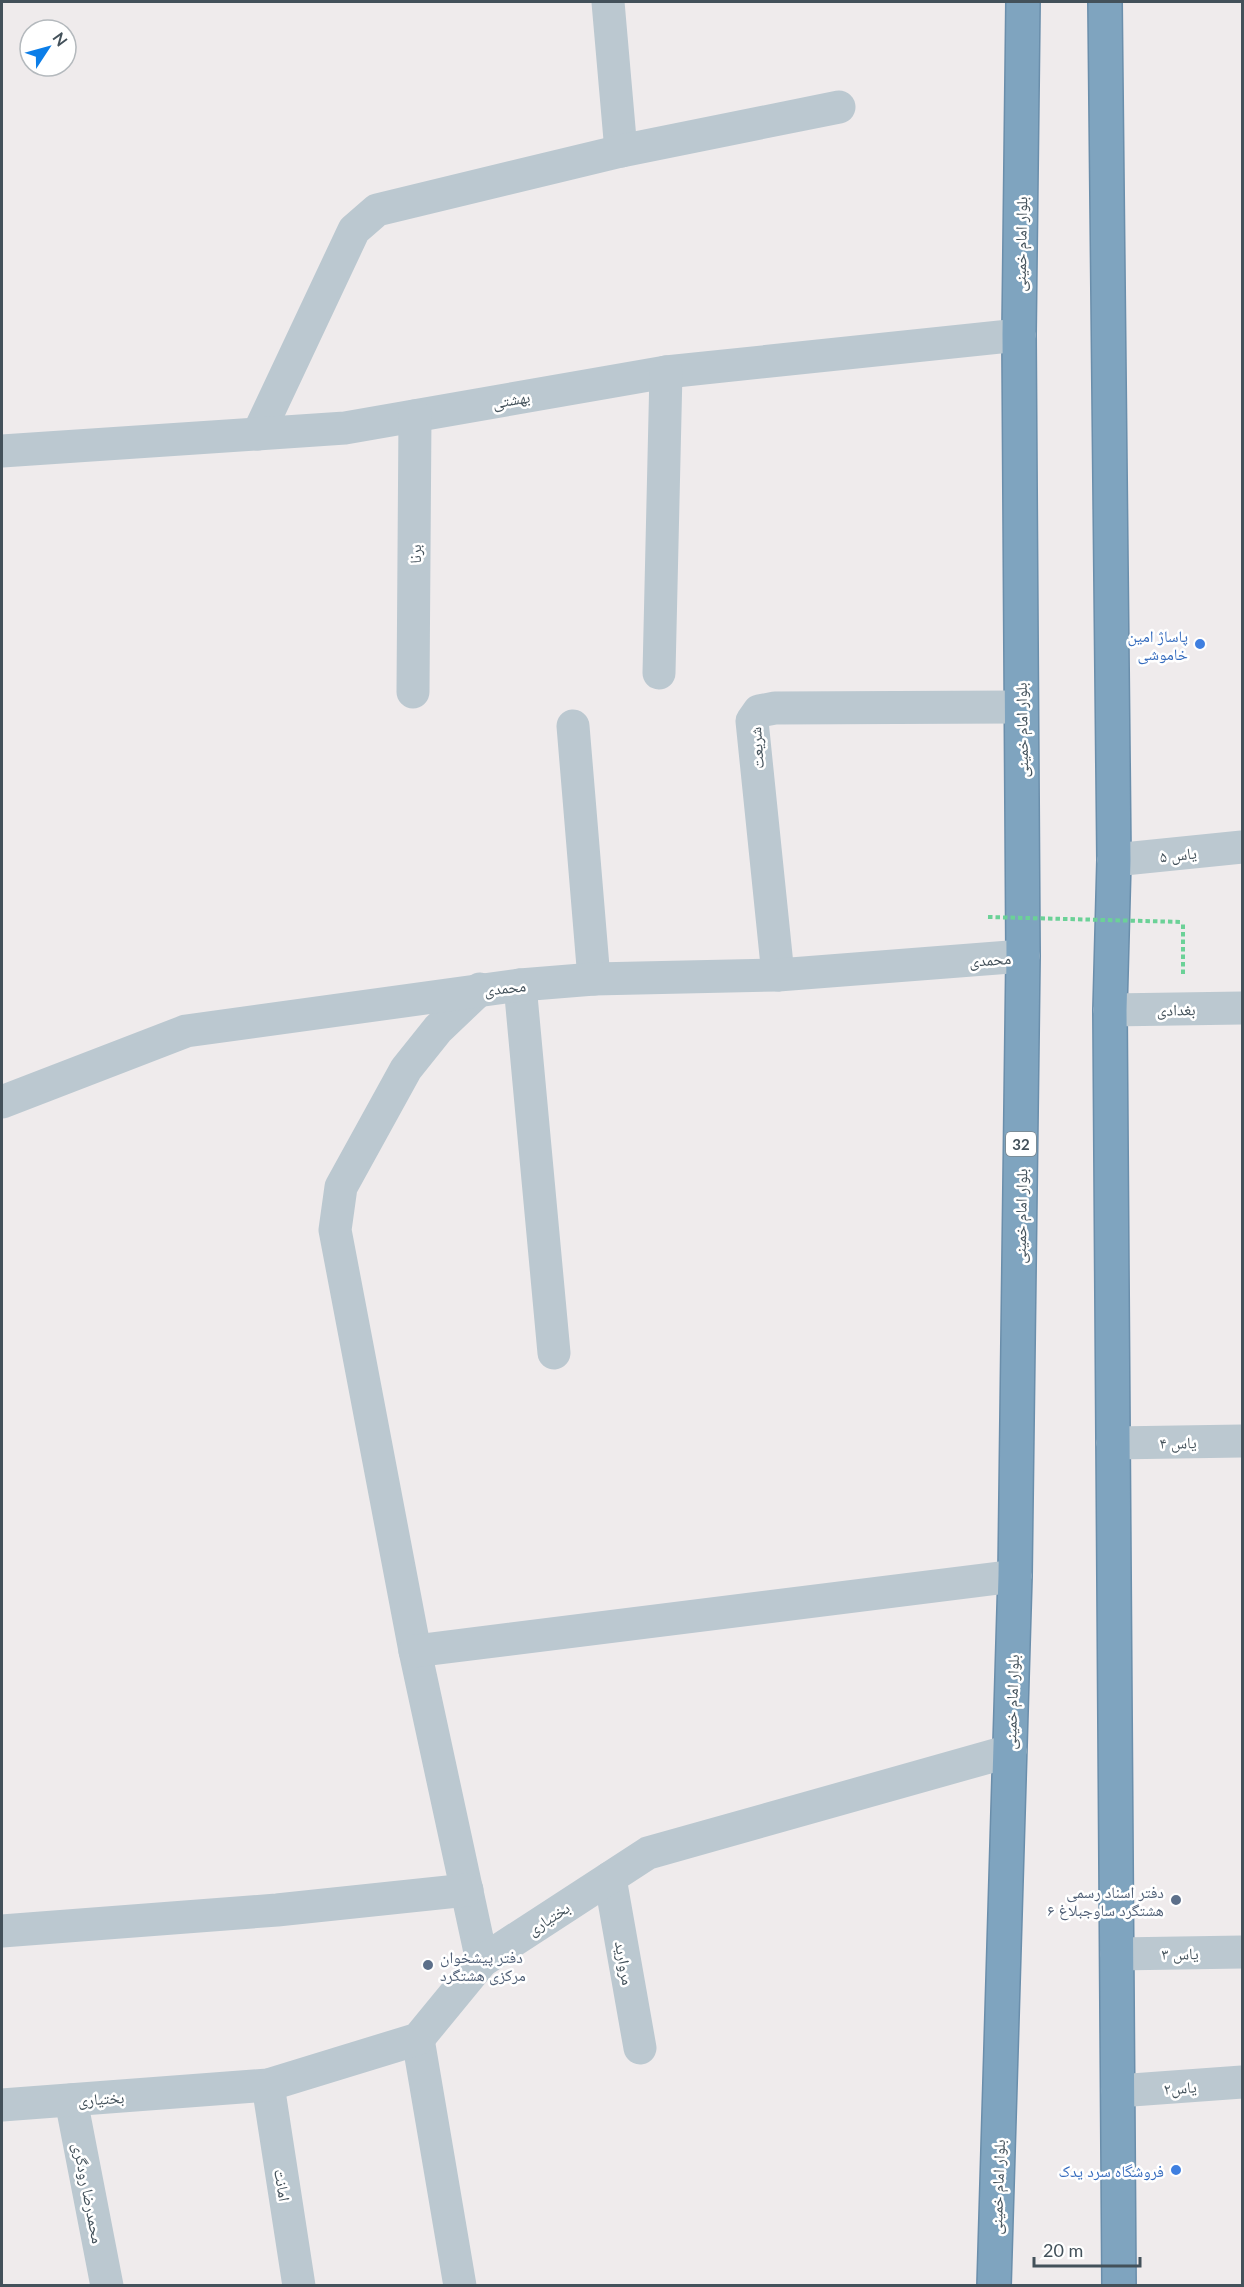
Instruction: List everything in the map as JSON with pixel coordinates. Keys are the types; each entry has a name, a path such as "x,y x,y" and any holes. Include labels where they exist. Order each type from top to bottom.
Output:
{"highway":[{"name":"بلوار امام خمینی","path":"994,2286 1015,1576 1023,956 1019,335 1023,2"},
{"path":"1105,2 1114,860 1110,1010 1119,2286"}],"street":[{"path":"608,2 621,151"},
{"path":"258,434 354,230 376,210 621,151 839,107"},
{"name":"بهشتی","path":"2,451 345,428 666,372 1019,335"},
{"path":"659,673 666,372"},
{"name":"برنا","path":"413,692 415,416"},
{"name":"شریعت","path":"778,975 752,721 759,711 774,708 1020,707"},
{"path":"573,726 594,979"},
{"name":"یاس ۵","path":"1114,860 1242,847"},
{"name":"محمدی","path":"2,1102 186,1031 520,985 594,979 778,975 1023,956"},
{"path":"520,985 554,1353"},
{"path":"480,989 438,1029 406,1069 341,1186 334,1230 415,1651 482,1962"},
{"name":"بغدادی","path":"1110,1010 1242,1008"},
{"name":"یاس ۴","path":"1113,1443 1242,1441"},
{"path":"415,1651 1015,1576"},
{"name":"بختیاری","path":"2,2105 268,2085 418,2039 482,1962 648,1853 1010,1751"},
{"name":"مروارید","path":"610,1878 640,2048"},
{"path":"2,1931 277,1910 467,1890"},
{"name":"یاس ۳","path":"1117,1954 1242,1952"},
{"path":"418,2039 460,2286"},
{"name":"یاس۲","path":"1118,2091 1242,2082"},
{"name":"امانت","path":"268,2085 299,2286"},
{"name":"محمدرضا رودگری","path":"71,2100 107,2286"}],"path":[{"path":"988,917 1183,922 1183,980"}],"place":[{"name":"پاساژ امین خاموشی","path":"1200,644"},
{"name":"دفتر اسناد رسمی ۶ هشتگرد ساوجبلاغ","path":"1176,1900"},
{"name":"دفتر پیشخوان مرکزی هشتگرد","path":"428,1965"},
{"name":"فروشگاه سرد یدک","path":"1176,2170"}]}
